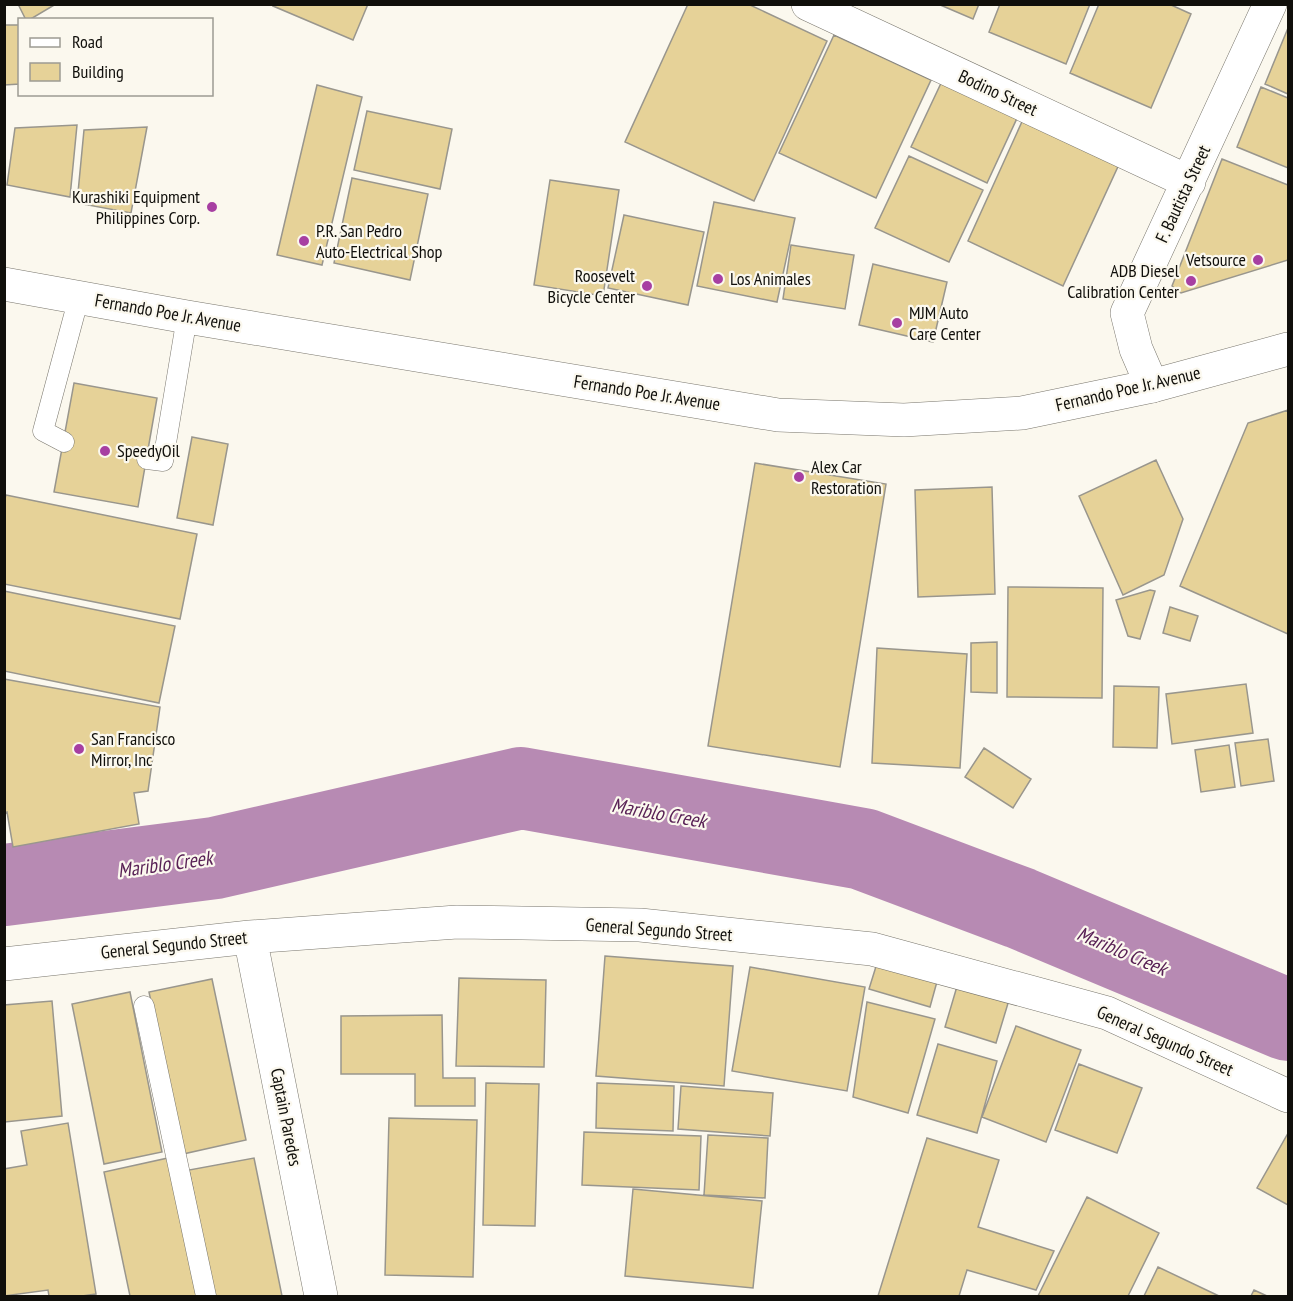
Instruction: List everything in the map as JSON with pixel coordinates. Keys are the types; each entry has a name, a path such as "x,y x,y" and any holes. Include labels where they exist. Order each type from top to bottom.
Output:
{"street":[{"name":"Bodino Street","path":"808,4 1189,182"},
{"name":"F. Bautista Street","path":"1152,386 1136,349 1127,314 1269,4"},
{"name":"Fernando Poe Jr. Avenue","path":"4,284 187,317 778,415 904,420 1022,413 1152,386 1288,349"},
{"name":"General Segundo Street","path":"4,964 250,937 457,922 640,925 872,949 1107,1013 1288,1096"},
{"name":"Captain Paredes","path":"250,937 321,1296"}],"lane":[{"path":"64,442 42,431 79,297"},
{"path":"147,459 163,461 187,317"},
{"path":"144,1006 206,1296"}],"building":[{"path":"18,4 56,4 32,18 25,18"},
{"path":"274,4 368,4 353,40 273,6"},
{"path":"688,4 748,4 827,41 754,201 625,142"},
{"path":"938,4 979,4 973,19"},
{"path":"1000,4 1090,4 1066,64 989,32"},
{"path":"1099,4 1169,4 1191,14 1151,108 1070,73"},
{"path":"4,25 18,25 18,84 4,85"},
{"path":"1288,28 1288,94 1265,84"},
{"path":"834,35 931,80 876,198 779,153"},
{"path":"943,79 1019,114 987,183 911,147"},
{"path":"317,85 362,97 322,265 277,255"},
{"path":"1261,87 1288,98 1288,168 1237,147"},
{"path":"367,111 452,129 440,189 354,170"},
{"path":"1025,115 1121,160 1063,286 968,241"},
{"path":"77,125 70,197 7,185 15,128"},
{"path":"147,127 131,213 77,203 84,130"},
{"path":"909,156 983,190 949,262 875,228"},
{"path":"1222,159 1288,185 1288,260 1181,293 1172,286"},
{"path":"352,178 428,194 410,280 334,263"},
{"path":"550,180 619,190 603,296 534,285"},
{"path":"714,202 795,218 777,302 697,286"},
{"path":"624,215 704,232 688,305 608,288"},
{"path":"791,245 854,255 845,309 783,299"},
{"path":"873,264 947,282 933,342 859,325"},
{"name":"SpeedyOil","path":"74,383 157,398 138,507 54,492"},
{"path":"1288,410 1288,634 1180,586 1248,423"},
{"path":"192,437 228,444 213,525 177,518"},
{"path":"1156,460 1183,519 1164,575 1123,595 1079,496"},
{"path":"755,463 886,484 840,767 708,746"},
{"path":"992,487 995,594 918,597 915,490"},
{"path":"6,495 197,534 180,619 4,584 4,502"},
{"path":"1008,587 1103,588 1102,698 1007,697"},
{"path":"1150,590 1155,591 1140,639 1128,636 1116,600"},
{"path":"4,591 175,626 159,703 4,671"},
{"path":"1170,607 1198,616 1190,641 1163,633"},
{"path":"997,642 997,693 971,692 971,643"},
{"path":"877,648 967,654 960,768 872,763"},
{"name":"San Francisco Mirror, Inc","path":"4,679 160,707 148,791 134,793 139,824 13,847 7,812 4,813"},
{"path":"1246,684 1253,733 1172,744 1166,694"},
{"path":"1114,686 1159,687 1157,748 1113,747"},
{"path":"1268,739 1274,781 1241,786 1235,743"},
{"path":"1229,745 1235,787 1201,792 1195,750"},
{"path":"984,748 1031,779 1013,808 965,777"},
{"path":"605,956 733,966 724,1086 596,1076"},
{"path":"878,960 938,978 930,1007 869,989"},
{"path":"750,967 865,987 847,1091 732,1071"},
{"path":"459,978 546,980 544,1067 456,1066"},
{"path":"212,979 246,1140 183,1154 149,992"},
{"path":"958,983 1009,1000 996,1043 945,1027"},
{"path":"130,992 162,1152 104,1164 72,1004"},
{"path":"52,1001 62,1116 5,1122 4,1005"},
{"path":"867,1002 935,1019 908,1113 853,1097"},
{"path":"442,1015 443,1078 475,1078 475,1106 415,1106 415,1074 341,1074 341,1016"},
{"path":"1016,1026 1081,1050 1046,1142 982,1117"},
{"path":"938,1044 997,1061 977,1133 917,1115"},
{"path":"1079,1064 1142,1088 1117,1153 1055,1130"},
{"path":"486,1083 539,1084 535,1226 483,1225"},
{"path":"597,1083 674,1086 673,1131 596,1128"},
{"path":"681,1086 773,1093 770,1136 678,1129"},
{"path":"389,1118 477,1120 473,1277 385,1275"},
{"path":"68,1123 96,1294 49,1296 48,1290 4,1296 4,1169 27,1165 21,1131"},
{"path":"584,1132 701,1136 699,1190 582,1185"},
{"path":"708,1135 768,1138 765,1198 704,1195"},
{"path":"1288,1136 1288,1205 1257,1188"},
{"path":"927,1138 999,1160 978,1227 1054,1251 1036,1290 967,1270 959,1296 878,1296"},
{"path":"168,1158 198,1296 130,1296 104,1172"},
{"path":"254,1158 282,1296 214,1296 189,1170"},
{"path":"633,1189 762,1201 753,1288 625,1276"},
{"path":"1087,1197 1159,1233 1128,1296 1038,1296"},
{"path":"1158,1267 1219,1296 1144,1296"},
{"path":"1254,1290 1267,1296 1251,1296"}],"waterway":[{"name":"Mariblo Creek","path":"4,885 215,858 521,788 863,849 1020,908 1288,1020"}],"place":[{"name":"Kurashiki Equipment Philippines Corp.","path":"212,207"},
{"name":"P.R. San Pedro Auto-Electrical Shop","path":"304,241"},
{"name":"Vetsource","path":"1258,260"},
{"name":"Los Animales","path":"718,279"},
{"name":"ADB Diesel Calibration Center","path":"1191,281"},
{"name":"Roosevelt Bicycle Center","path":"647,286"},
{"name":"MJM Auto Care Center","path":"897,323"},
{"name":"SpeedyOil","path":"105,451"},
{"name":"Alex Car Restoration","path":"799,477"},
{"name":"San Francisco Mirror, Inc","path":"79,749"}]}
